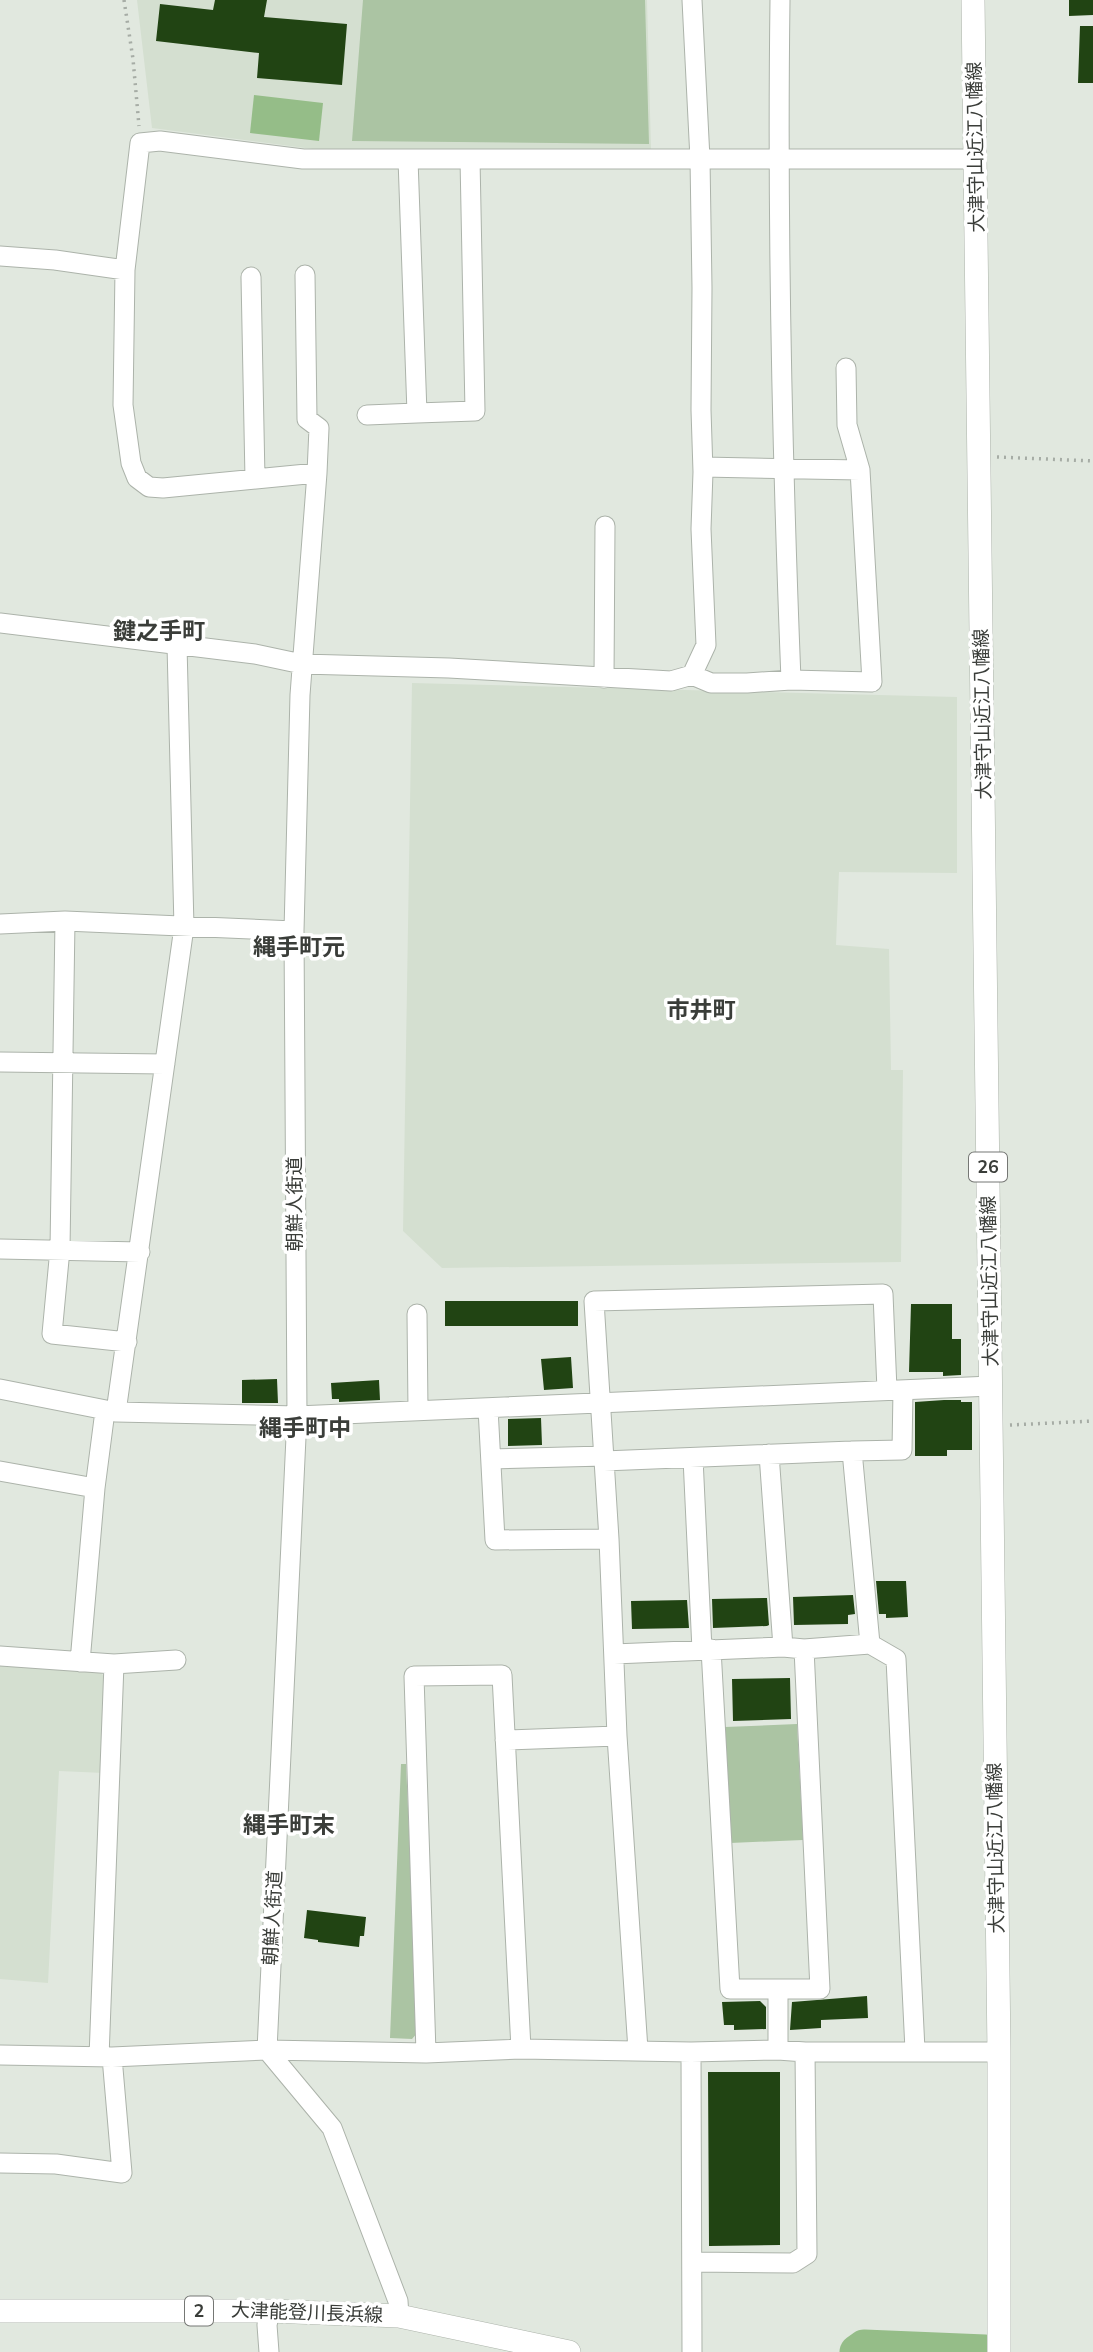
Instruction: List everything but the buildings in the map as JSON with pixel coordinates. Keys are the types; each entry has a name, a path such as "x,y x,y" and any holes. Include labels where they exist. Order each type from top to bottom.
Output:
{"main road":[{"name":"大津守山近江八幡線","path":"973,0 999,2052 999,2343"},
{"name":"大津能登川長浜線","path":"0,2311 270,2311 399,2316 525,2346 569,2352"}],"street":[{"path":"692,0 700,159 703,467 701,529 706,645 692,675"},
{"path":"780,0 778,159 783,469 791,680"},
{"path":"317,473 163,488 149,487 137,478 131,463 123,405 125,270 140,143 160,141 303,159 976,159"},
{"path":"408,159 417,413"},
{"path":"367,415 475,411 470,159"},
{"path":"0,256 55,260 125,270"},
{"name":"朝鮮人街道","path":"267,2050 297,1416 294,931 302,664 319,428 307,419 305,275"},
{"path":"251,277 255,479"},
{"path":"0,622 255,654 302,664 449,668 671,681 692,675 711,683 747,684 791,680 872,682 860,470 847,425 846,368"},
{"path":"703,467 860,470"},
{"path":"604,678 606,526"},
{"path":"80,1662 95,1488 127,1342 184,928 177,645"},
{"path":"65,921 60,1249 52,1334 127,1342"},
{"path":"0,924 65,921 294,931"},
{"path":"0,1062 165,1063"},
{"path":"0,1249 140,1252"},
{"path":"491,1459 604,1459 693,1458 902,1450 883,1294 593,1301 604,1459 609,1539 617,1736 638,2050"},
{"path":"417,1314 418,1411"},
{"path":"0,1389 111,1411 297,1416 991,1386"},
{"path":"488,1408 495,1540 609,1539"},
{"path":"852,1451 870,1644"},
{"path":"769,1454 783,1647"},
{"path":"693,1458 730,1989 820,1989 804,1649"},
{"path":"0,1471 95,1488"},
{"path":"614,1654 783,1647 804,1649 870,1644 896,1659 915,2050"},
{"path":"0,1656 114,1664 176,1661"},
{"path":"0,2164 56,2164 122,2173 106,2057 114,1664"},
{"path":"426,2053 414,1676 502,1675 521,2049"},
{"path":"505,1740 617,1736"},
{"path":"778,1989 778,2050"},
{"path":"0,2055 106,2057 267,2050 426,2053 521,2049 999,2052"},
{"path":"267,2050 332,2128 398,2301 399,2316"},
{"path":"691,2052 692,2352"},
{"path":"693,2262 793,2263 807,2253 805,2052"},
{"path":"269,2352 267,2325 270,2311"}],"path":[{"path":"124,0 133,60 140,143"},
{"path":"980,456 1093,461"},
{"path":"990,1426 1093,1421"}],"shaded area":[{"path":"137,0 647,0 651,149 328,151 152,128"},
{"path":"363,0 645,0 649,144 352,141"},
{"path":"254,95 323,103 319,141 250,133"},
{"path":"412,683 957,697 957,873 839,872 836,945 889,949 891,1070 903,1070 901,1262 442,1268 403,1231"},
{"path":"0,1663 97,1668 107,1680 104,1773 59,1771 48,1983 0,1979"},
{"path":"797,1724 803,1840 730,1843 725,1727"},
{"path":"401,1764 406,1764 418,2032 412,2039 390,2038"}],"waterway":[{"path":"857,2352 864,2347 985,2352"}],"district":[{"name":"鍵之手町","path":"159,631"},
{"name":"縄手町元","path":"299,947"},
{"name":"市井町","path":"701,1010"},
{"name":"縄手町中","path":"305,1428"},
{"name":"縄手町末","path":"289,1825"}]}
